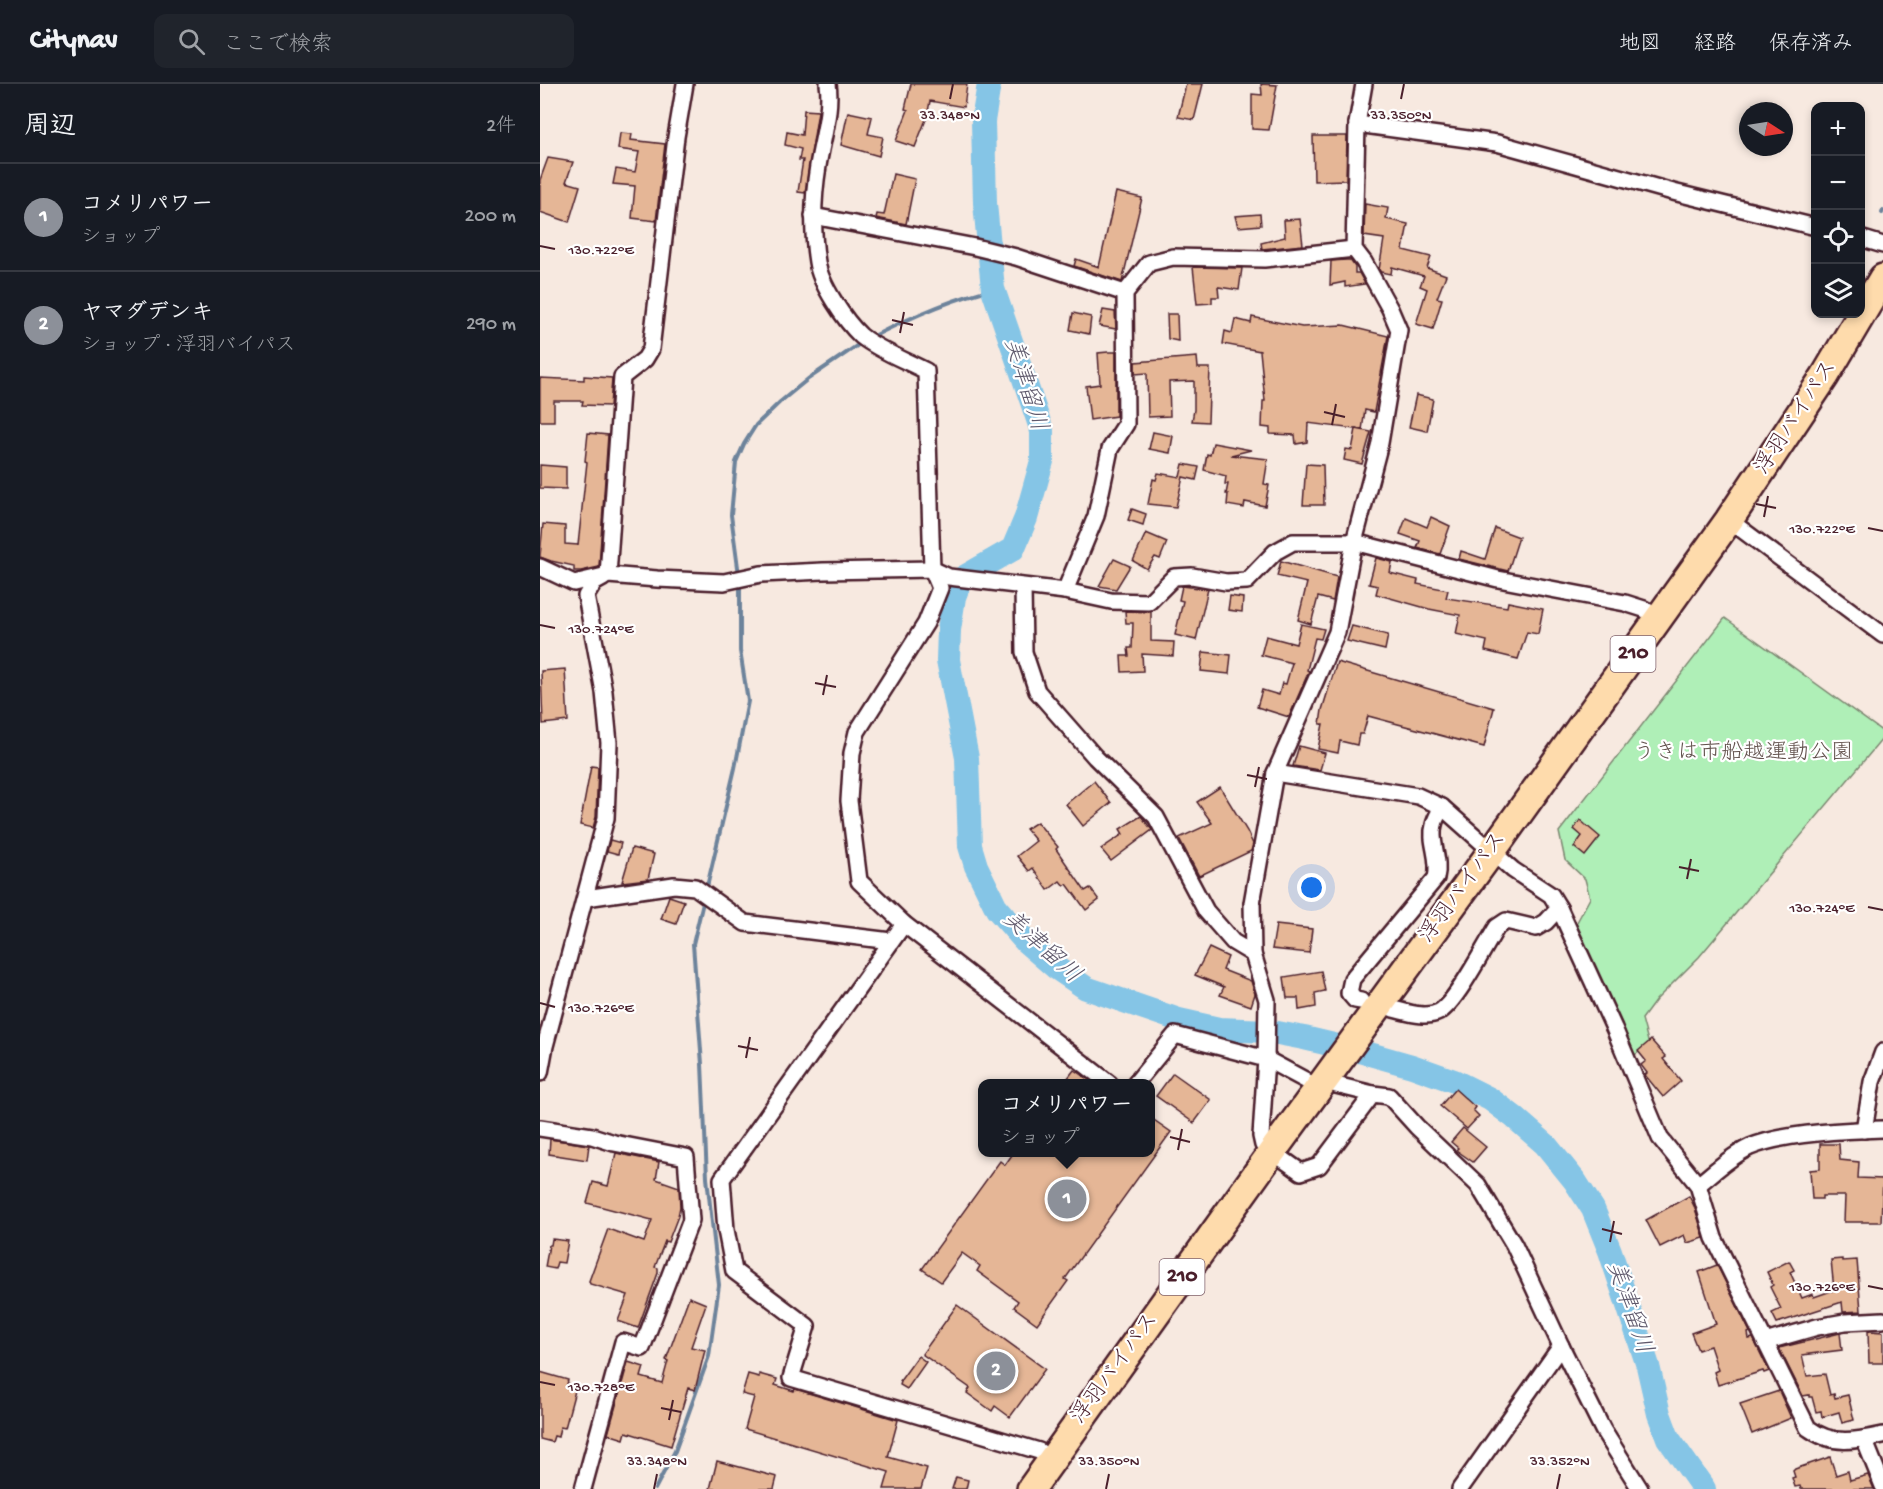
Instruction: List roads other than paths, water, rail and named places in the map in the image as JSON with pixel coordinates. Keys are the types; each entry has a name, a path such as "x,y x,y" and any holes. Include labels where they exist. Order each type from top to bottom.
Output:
{"highway":[{"name":"浮羽バイパス","path":"1031,1489 1272,1152 1335,1076 1364,1011 1492,851 1729,520 1825,376 1883,278"}],"street":[{"path":"608,575 622,377 645,359 651,349 673,160 685,84"},
{"path":"828,84 827,117 813,216 817,264 834,303 867,340 926,370 932,569 940,588 926,623 856,732 852,753 849,801 860,881 904,924 1105,1079"},
{"path":"1364,84 1357,124 1354,249 1364,262 1399,330 1380,443 1354,542 1337,632 1275,773 1252,903 1254,954 1267,1000 1261,1136 1263,1145 1301,1172 1318,1166 1373,1094"},
{"path":"1357,124 1497,142 1674,192 1811,226"},
{"path":"813,216 1016,257 1125,293"},
{"path":"1865,240 1883,245"},
{"path":"1065,591 1096,516 1110,449 1126,424 1125,293 1149,263 1173,257 1264,259 1354,249"},
{"path":"1729,520 1883,635"},
{"path":"540,567 574,583 608,575 724,582 761,574 932,569 949,577 1065,591 1111,601 1149,602 1174,578 1192,576 1226,582 1248,580 1275,552 1293,542 1354,542 1498,579 1625,603 1644,609 1659,618"},
{"path":"540,1073 543,1045 586,898 606,819 609,743 604,692 586,596 594,583 608,575"},
{"path":"1023,587 1024,652 1037,691 1095,757 1156,817 1206,910 1233,942 1254,954"},
{"path":"1275,773 1418,796 1442,807 1513,870 1551,895 1614,1028 1660,1138 1698,1185 1714,1238 1808,1428 1818,1436 1846,1442 1883,1435"},
{"path":"1364,1011 1349,993 1352,979 1436,878 1439,866 1433,826 1442,807"},
{"path":"586,898 674,885 695,887 745,923 891,941"},
{"path":"1393,1009 1424,1016 1439,1012 1451,1000 1497,927 1506,921 1536,928 1546,922 1559,908"},
{"path":"904,924 722,1179 726,1230 734,1271 807,1326 790,1378 1039,1451 1051,1460"},
{"path":"1138,1079 1175,1035 1266,1059 1305,1080"},
{"path":"1864,1130 1872,1082 1883,1052"},
{"path":"1335,1076 1373,1094 1389,1096 1478,1185 1514,1245 1603,1430 1641,1489"},
{"path":"540,1128 592,1136 614,1143 686,1156 691,1220 642,1348 623,1342 583,1489"},
{"path":"1698,1185 1752,1146 1781,1138 1883,1129"},
{"path":"1765,1342 1817,1327 1845,1322 1883,1320"},
{"path":"1460,1489 1562,1346"},
{"path":"1864,1439 1883,1486"}],"waterway":[{"name":"美津留川","path":"989,84 983,121 985,203 993,289 1042,431 1042,461 1026,518 1013,549 961,579 954,597 949,630 948,660 967,758 970,846 976,866 997,909 1026,942 1055,967 1086,988 1179,1020 1219,1029 1267,1031 1304,1038 1412,1066 1454,1081 1490,1099 1514,1117 1545,1144 1575,1181 1593,1209 1610,1251 1648,1366 1659,1414 1668,1438 1704,1489"},
{"path":"870,338 930,310 993,289"},
{"path":"739,575 731,515 736,462 744,444 756,425 780,402 808,379 861,343"},
{"path":"706,891 748,701 740,651 740,582"},
{"path":"655,1489 675,1451 709,1356 719,1285 707,1178 702,1064 693,944 704,898"}],"place":[{"name":"コメリパワー","path":"1067,1199"},
{"name":"ヤマダデンキ","path":"996,1371"}],"park label":[{"name":"うきは市船越運動公園","path":"1743,754"}]}
